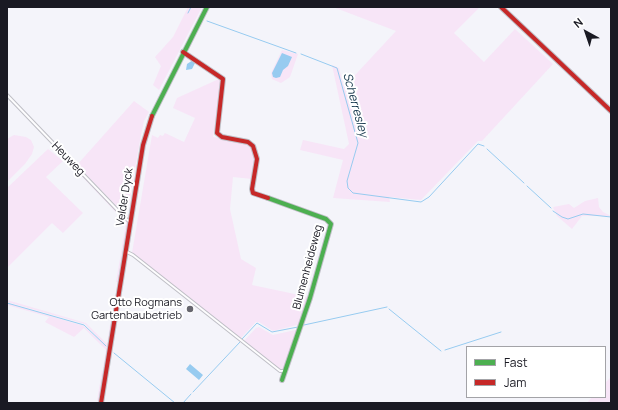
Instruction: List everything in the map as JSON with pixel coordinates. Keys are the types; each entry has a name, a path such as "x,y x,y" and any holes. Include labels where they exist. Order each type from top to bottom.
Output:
{"main road":[{"name":"Velder Dyck","path":"101,403 143,145 149,122 207,7"},
{"path":"501,7 611,111"},
{"name":"Blumenheideweg","path":"183,52 223,79 217,133 222,137 248,142 253,146 257,159 252,189 253,193 326,219 330,224 310,298 282,380"}],"street":[{"name":"Heuweg","path":"7,95 130,222"},
{"path":"125,251 133,255 280,371 284,371"}],"shaded area":[{"path":"188,7 202,7 159,90 153,85 161,66 155,57 173,37"},
{"path":"333,7 480,7 454,33 484,62 515,29 553,64 482,141 478,141 421,200 389,197 390,202 333,198 343,160 300,150 303,140 344,149 349,144 332,65 339,68 344,87 396,31"},
{"path":"282,50 298,54 290,77 281,83 272,79 271,73"},
{"path":"221,78 213,137 247,143 254,149 255,155 252,179 233,177 230,209 241,259 256,268 252,285 309,297 301,324 273,331 259,322 256,322 240,339 132,253 152,135 158,138 160,135 163,136 165,133 184,142 195,118 173,108 177,98"},
{"path":"134,101 149,112 144,121 127,215 125,215 77,165"},
{"path":"14,135 26,137 31,140 34,147 32,154 25,164 7,182 7,139"},
{"path":"52,145 128,222 118,282 116,282 126,223"},
{"path":"48,149 63,161 46,177 83,213 63,233 52,223 7,268 7,188"},
{"path":"598,198 599,207 603,212 611,216 582,216 572,229 557,216 553,207 569,204 574,208 585,201"},
{"path":"7,300 86,323 107,344 111,318 113,319 105,369 103,368 106,350 84,328 74,337 45,322 49,317 7,305 7,303 84,326 107,347 85,324 7,302"},
{"path":"259,327 273,335 300,329 285,368 282,370 278,369 243,342 256,328"},
{"path":"102,370 104,372 100,402 97,401"},
{"path":"611,377 611,403 587,403 591,398 606,398 606,382"}],"water":[{"path":"282,53 292,57 288,66 283,70 280,77 276,78 273,77 272,73"},
{"path":"193,60 195,63 192,69 186,70 187,64"},
{"path":"190,364 203,375 199,380 186,369"}],"waterway":[{"name":"Scherresley","path":"188,13 191,7"},
{"name":"Scherresley","path":"207,21 296,53"},
{"name":"Scherresley","path":"301,54 337,68 358,143 347,181 348,188 353,193 421,202 429,197 478,144 484,146"},
{"name":"Scherresley","path":"487,149 524,183"},
{"name":"Scherresley","path":"527,186 551,208"},
{"name":"Scherresley","path":"553,211 568,219 583,214 611,217"},
{"path":"7,303 84,325 106,346"},
{"path":"304,325 387,307"},
{"path":"389,309 441,351"},
{"path":"242,339 257,323 272,332 298,327"},
{"path":"445,350 501,332"},
{"path":"193,392 240,342"},
{"path":"114,353 175,403"},
{"path":"183,403 191,394"}],"traffic: fast":[{"path":"152,116 207,7"},
{"path":"268,198 326,219 331,224 310,298 282,380"}],"traffic: jam":[{"path":"501,7 611,111"},
{"path":"183,52 223,79 217,133 222,137 248,142 253,146 257,159 252,189 253,193 268,198"},
{"path":"101,403 143,145 152,116"}],"place":[{"name":"Otto Rogmans Gartenbaubetrieb","path":"190,309"}]}
